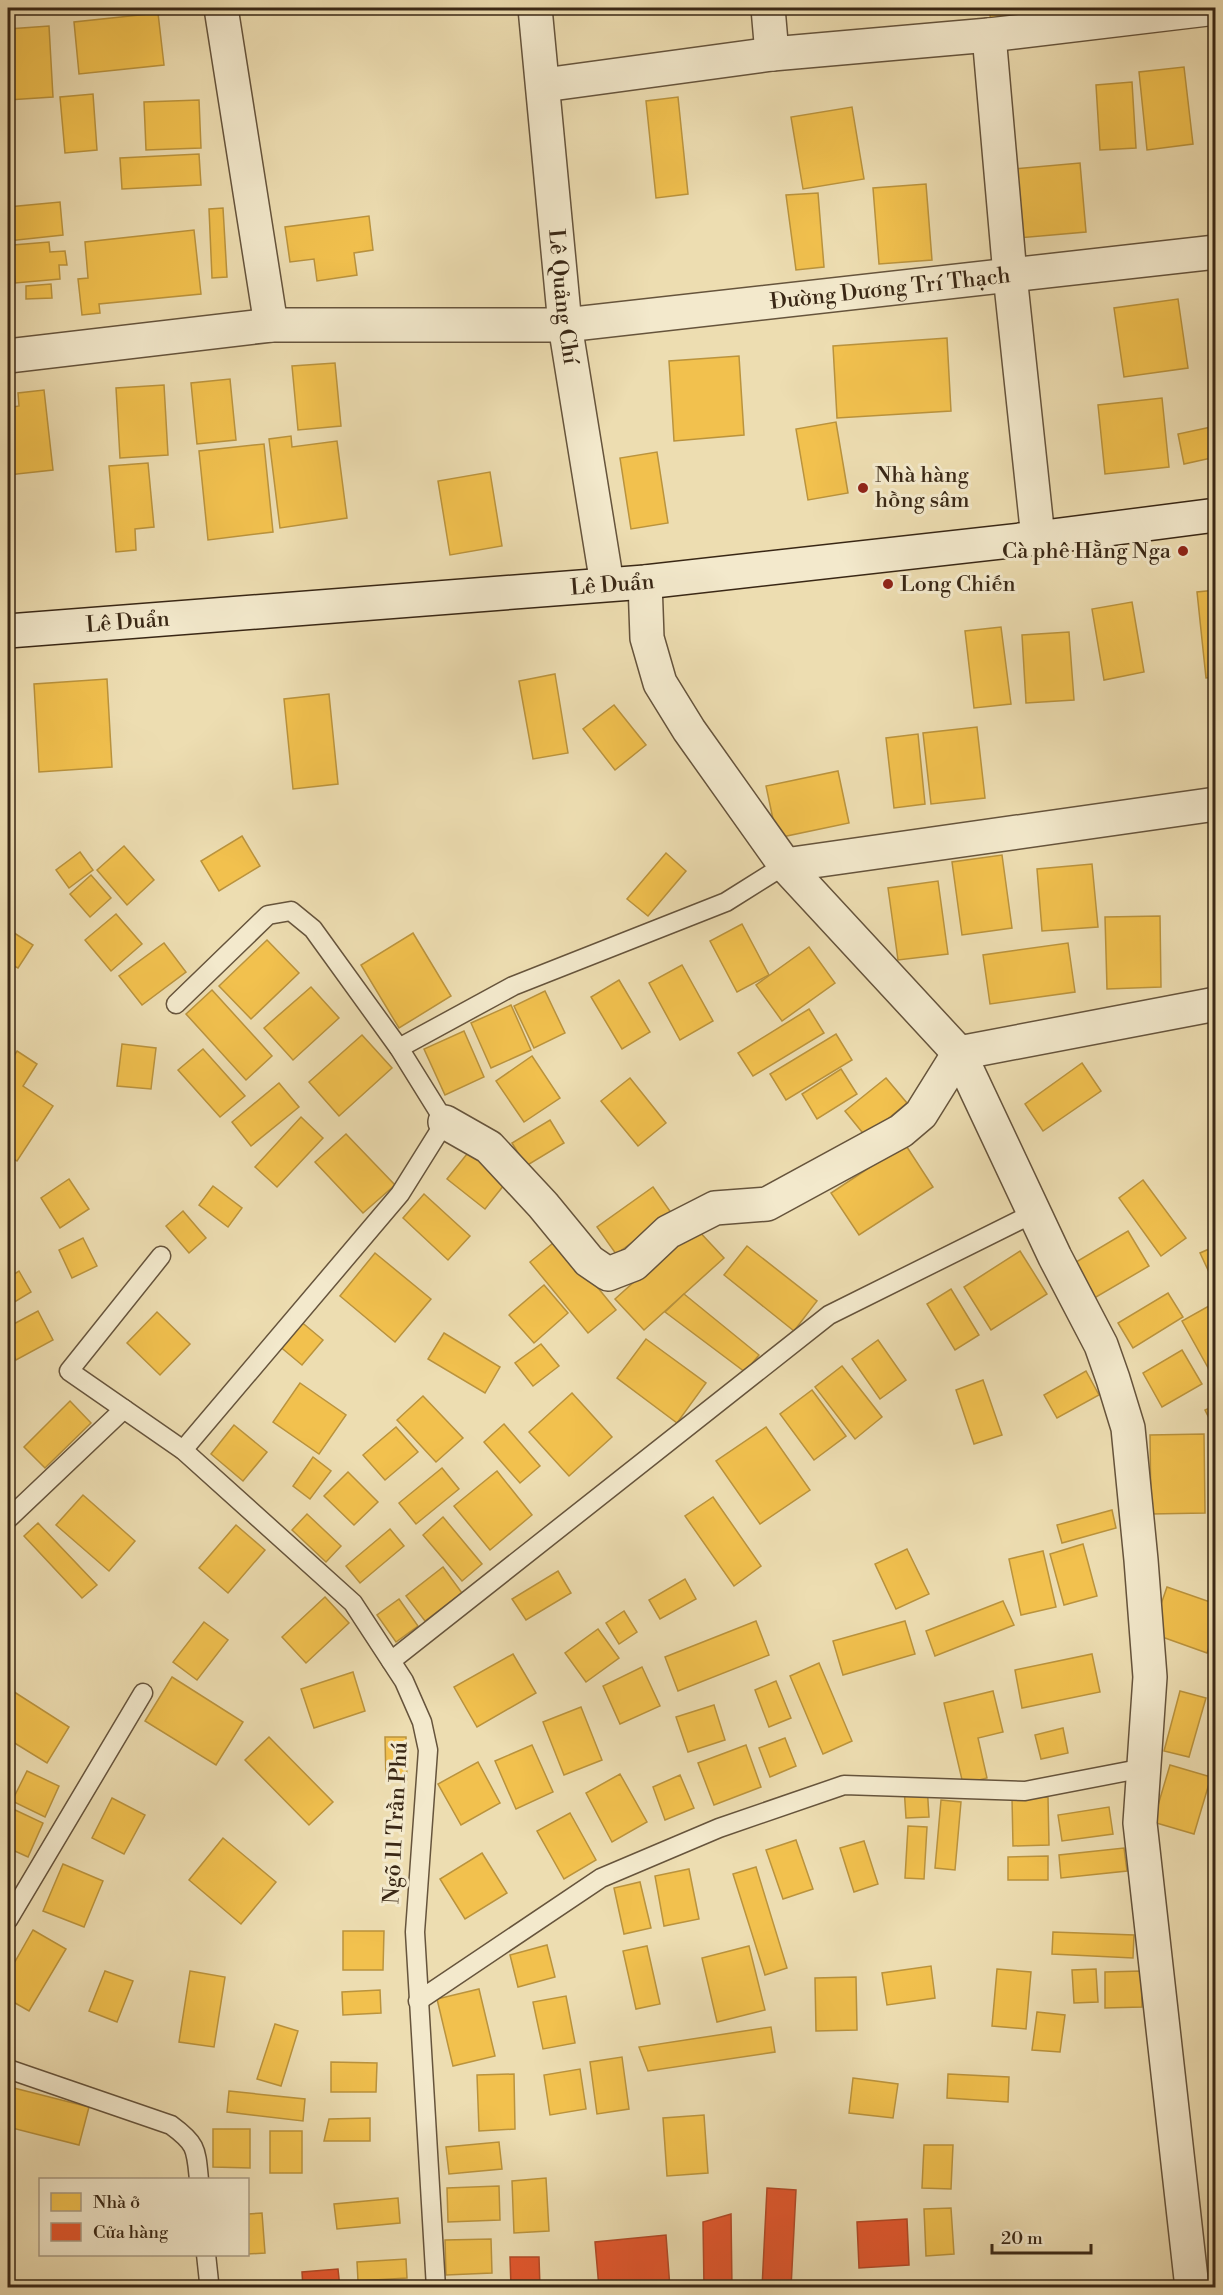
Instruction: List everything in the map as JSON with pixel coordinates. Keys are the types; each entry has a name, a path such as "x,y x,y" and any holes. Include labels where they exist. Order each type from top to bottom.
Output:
{"street":[{"path":"221,8 271,325"},
{"name":"Lê Quảng Chí","path":"535,8 565,325 607,584"},
{"path":"768,8 772,54"},
{"path":"544,85 772,54 989,35 1215,8"},
{"path":"989,35 1010,275 1038,538"},
{"name":"Đường Dương Trí Thạch","path":"8,356 271,325 565,325 1215,252"},
{"name":"Lê Duẩn","path":"8,631 645,582 1038,538 1215,515"},
{"path":"645,582 647,638 660,683 689,730 785,865 959,1053 1034,1213 1101,1345 1128,1428 1150,1677 1140,1823 1192,2288"},
{"path":"785,865 1215,804"},
{"path":"445,1122 489,1147 543,1205 589,1261 608,1274 634,1264 668,1232 715,1208 767,1204 901,1131 921,1114 959,1053 1215,1004"}],"lane":[{"path":"399,1048 513,986 726,902 785,865"},
{"path":"176,1004 268,915 291,911 313,929 399,1048 445,1122 400,1194 183,1450"},
{"path":"392,1661 829,1315 1034,1213"},
{"name":"Ngõ 11 Trần Phú","path":"161,1256 69,1371 183,1450 353,1603 404,1681 422,1722 428,1750 415,1932 435,2288"},
{"path":"8,1519 124,1409"},
{"path":"8,1920 143,1693"},
{"path":"418,2001 601,1878 719,1828 844,1785 1025,1791 1144,1768"},
{"path":"8,2069 171,2126 187,2136 195,2149 199,2178"},
{"path":"206,2256 209,2282"}],"building: Nhà ở":[{"path":"989,8 1051,8 1052,13 991,22"},
{"path":"158,13 164,65 79,74 74,22"},
{"path":"49,26 53,97 8,100 8,29"},
{"path":"1184,67 1193,144 1147,150 1139,72"},
{"path":"1132,82 1136,148 1100,150 1096,85"},
{"path":"93,94 97,150 65,153 60,97"},
{"path":"678,97 688,194 656,198 646,101"},
{"path":"199,100 201,148 146,150 144,102"},
{"path":"852,107 864,179 803,189 791,117"},
{"path":"199,154 201,185 122,189 120,158"},
{"path":"1080,163 1086,232 1018,238 1013,169"},
{"path":"926,184 932,260 879,264 873,188"},
{"path":"818,193 824,267 796,270 786,195"},
{"path":"60,202 63,235 8,241 8,207"},
{"path":"223,208 227,277 212,278 209,209"},
{"path":"369,216 373,250 354,253 357,275 317,281 314,259 290,262 285,227"},
{"path":"194,230 201,294 99,304 100,313 82,315 78,279 88,278 85,242"},
{"path":"49,242 50,252 65,251 67,265 59,265 60,279 15,283 13,245"},
{"path":"51,284 52,298 26,299 26,286"},
{"path":"1178,299 1188,368 1124,377 1114,308"},
{"path":"947,338 951,411 837,418 833,346"},
{"path":"739,356 744,435 674,441 669,361"},
{"path":"335,363 341,426 298,430 292,366"},
{"path":"230,379 236,440 197,444 191,383"},
{"path":"164,385 168,455 120,458 116,388"},
{"path":"44,390 53,470 8,475 8,408 19,406 18,393"},
{"path":"1162,398 1169,467 1105,474 1098,405"},
{"path":"836,422 848,493 808,500 796,429"},
{"path":"1216,426 1216,457 1184,464 1178,434"},
{"path":"291,436 292,447 337,441 347,518 280,528 269,439"},
{"path":"264,444 273,532 208,540 199,451"},
{"path":"657,452 668,523 631,529 620,458"},
{"path":"148,463 154,527 135,529 136,550 116,552 109,466"},
{"path":"490,472 502,546 450,555 438,481"},
{"path":"1216,590 1216,677 1206,678 1197,592"},
{"path":"1132,602 1144,672 1104,680 1092,609"},
{"path":"1001,627 1011,704 974,708 965,631"},
{"path":"1069,632 1074,700 1026,703 1022,635"},
{"path":"555,674 568,753 533,759 519,681"},
{"path":"107,679 112,767 39,772 34,684"},
{"path":"329,694 338,784 293,789 284,699"},
{"path":"614,705 646,745 615,770 583,729"},
{"path":"977,727 985,798 931,804 923,733"},
{"path":"918,734 925,804 894,808 886,738"},
{"path":"838,771 849,823 777,838 766,786"},
{"path":"242,836 260,866 219,891 201,861"},
{"path":"124,846 154,880 127,905 97,870"},
{"path":"80,852 93,870 69,888 56,870"},
{"path":"666,853 686,871 648,916 627,899"},
{"path":"1002,855 1012,928 962,935 952,862"},
{"path":"1092,864 1098,927 1042,931 1037,869"},
{"path":"91,875 111,898 90,917 70,894"},
{"path":"938,881 948,954 898,960 888,888"},
{"path":"116,914 142,944 111,971 85,940"},
{"path":"1160,916 1161,987 1107,989 1105,917"},
{"path":"742,924 769,975 737,992 710,941"},
{"path":"8,929 33,945 18,968 8,963"},
{"path":"413,933 451,996 399,1028 361,965"},
{"path":"267,940 299,973 251,1019 219,986"},
{"path":"164,943 186,972 142,1005 119,976"},
{"path":"1068,943 1075,992 990,1004 983,955"},
{"path":"809,947 835,983 782,1021 756,985"},
{"path":"682,965 713,1021 680,1040 649,983"},
{"path":"619,980 650,1032 622,1049 591,997"},
{"path":"311,987 339,1018 293,1060 264,1028"},
{"path":"212,990 272,1056 246,1080 186,1014"},
{"path":"545,991 565,1033 534,1048 514,1006"},
{"path":"511,1005 531,1050 491,1068 471,1023"},
{"path":"809,1009 824,1033 753,1076 738,1053"},
{"path":"464,1031 484,1077 445,1095 424,1049"},
{"path":"836,1034 852,1060 786,1100 770,1074"},
{"path":"362,1035 392,1068 339,1116 309,1082"},
{"path":"122,1044 156,1048 151,1089 117,1086"},
{"path":"203,1049 245,1096 220,1117 178,1070"},
{"path":"17,1051 37,1064 23,1086 53,1106 17,1161 8,1155 8,1065"},
{"path":"532,1056 560,1098 524,1122 496,1081"},
{"path":"1082,1063 1101,1091 1043,1131 1025,1104"},
{"path":"841,1069 857,1094 817,1119 802,1094"},
{"path":"630,1078 666,1123 638,1146 601,1101"},
{"path":"886,1078 907,1103 866,1137 845,1111"},
{"path":"279,1083 299,1107 251,1146 232,1122"},
{"path":"301,1117 323,1138 277,1187 255,1167"},
{"path":"550,1120 564,1143 526,1166 512,1143"},
{"path":"346,1134 395,1185 363,1213 315,1162"},
{"path":"905,1144 933,1187 859,1235 831,1193"},
{"path":"471,1149 508,1180 485,1209 447,1179"},
{"path":"69,1179 89,1209 60,1228 41,1198"},
{"path":"1143,1180 1186,1238 1161,1256 1119,1198"},
{"path":"213,1186 242,1208 228,1227 199,1205"},
{"path":"653,1187 672,1214 616,1254 597,1227"},
{"path":"424,1194 470,1236 448,1260 403,1218"},
{"path":"183,1211 206,1238 189,1253 166,1226"},
{"path":"695,1227 724,1258 644,1330 615,1299"},
{"path":"1128,1231 1149,1266 1091,1300 1071,1265"},
{"path":"83,1238 97,1266 72,1278 59,1250"},
{"path":"558,1239 616,1310 588,1333 530,1262"},
{"path":"747,1246 817,1301 794,1331 724,1275"},
{"path":"1216,1246 1216,1287 1200,1253"},
{"path":"1020,1251 1047,1294 991,1330 964,1287"},
{"path":"375,1253 431,1299 395,1342 340,1296"},
{"path":"19,1271 31,1292 8,1306 8,1278"},
{"path":"544,1285 568,1313 534,1343 509,1315"},
{"path":"951,1289 979,1335 955,1350 927,1304"},
{"path":"1168,1293 1183,1317 1133,1348 1118,1323"},
{"path":"684,1294 759,1355 745,1372 665,1312"},
{"path":"1216,1302 1216,1370 1211,1373 1182,1321"},
{"path":"38,1311 53,1340 16,1360 8,1343 8,1327"},
{"path":"157,1312 190,1344 160,1375 127,1343"},
{"path":"299,1320 323,1340 302,1365 278,1345"},
{"path":"444,1333 500,1367 485,1393 428,1359"},
{"path":"646,1339 706,1383 677,1423 617,1378"},
{"path":"878,1340 906,1380 880,1399 852,1359"},
{"path":"541,1344 559,1366 533,1386 515,1363"},
{"path":"1182,1350 1202,1384 1162,1407 1143,1373"},
{"path":"842,1366 882,1417 855,1439 815,1387"},
{"path":"1086,1371 1099,1395 1057,1418 1044,1395"},
{"path":"983,1380 1002,1435 974,1444 956,1390"},
{"path":"300,1383 346,1415 319,1454 273,1422"},
{"path":"812,1390 846,1436 814,1460 780,1414"},
{"path":"572,1393 612,1437 569,1476 529,1432"},
{"path":"423,1396 463,1438 436,1462 397,1420"},
{"path":"70,1401 91,1423 45,1468 24,1447"},
{"path":"1216,1405 1216,1432 1205,1410"},
{"path":"504,1424 540,1466 520,1483 484,1442"},
{"path":"234,1425 267,1452 243,1481 211,1454"},
{"path":"396,1427 418,1452 385,1480 363,1455"},
{"path":"766,1427 810,1490 760,1524 716,1461"},
{"path":"1204,1434 1205,1513 1151,1514 1150,1435"},
{"path":"313,1457 331,1471 310,1499 293,1486"},
{"path":"442,1468 459,1489 416,1524 399,1503"},
{"path":"497,1471 532,1515 490,1550 454,1506"},
{"path":"348,1472 378,1502 354,1525 324,1496"},
{"path":"83,1495 135,1541 109,1571 56,1525"},
{"path":"713,1497 761,1566 734,1586 685,1516"},
{"path":"1112,1510 1116,1528 1062,1543 1057,1525"},
{"path":"307,1514 341,1546 326,1562 292,1530"},
{"path":"443,1517 482,1564 462,1581 423,1535"},
{"path":"38,1523 97,1585 82,1598 24,1536"},
{"path":"236,1525 265,1550 228,1593 199,1568"},
{"path":"390,1529 404,1546 360,1583 346,1566"},
{"path":"1083,1544 1097,1596 1064,1605 1050,1554"},
{"path":"907,1549 929,1594 896,1609 875,1564"},
{"path":"1043,1551 1056,1607 1021,1615 1009,1559"},
{"path":"443,1567 462,1593 425,1621 406,1596"},
{"path":"558,1571 571,1593 526,1620 512,1599"},
{"path":"685,1579 696,1599 660,1619 649,1600"},
{"path":"1167,1587 1216,1604 1216,1629 1207,1653 1151,1633"},
{"path":"325,1597 349,1623 306,1663 282,1637"},
{"path":"399,1599 418,1626 396,1642 377,1615"},
{"path":"1003,1601 1014,1625 935,1656 926,1631"},
{"path":"624,1611 637,1632 619,1644 606,1623"},
{"path":"756,1621 769,1655 678,1691 665,1657"},
{"path":"905,1621 915,1654 843,1675 833,1641"},
{"path":"204,1622 228,1640 197,1680 173,1662"},
{"path":"598,1629 619,1658 586,1682 565,1653"},
{"path":"513,1654 536,1693 477,1727 454,1687"},
{"path":"1092,1654 1100,1692 1022,1708 1015,1670"},
{"path":"819,1663 852,1741 823,1754 790,1676"},
{"path":"642,1667 660,1706 620,1724 603,1686"},
{"path":"353,1672 365,1711 314,1728 301,1689"},
{"path":"172,1677 243,1722 216,1765 145,1721"},
{"path":"776,1681 791,1718 769,1727 755,1690"},
{"path":"8,1688 69,1727 47,1763 8,1739"},
{"path":"993,1691 1003,1732 978,1738 987,1778 963,1784 944,1703"},
{"path":"1180,1691 1206,1698 1189,1757 1164,1751"},
{"path":"714,1705 725,1740 688,1752 676,1717"},
{"path":"581,1707 602,1760 564,1775 543,1722"},
{"path":"1063,1728 1068,1753 1041,1759 1035,1735"},
{"path":"269,1737 333,1802 309,1825 245,1760"},
{"path":"385,1737 406,1737 407,1780 386,1781"},
{"path":"785,1738 796,1766 770,1777 759,1748"},
{"path":"532,1745 553,1792 516,1809 495,1761"},
{"path":"746,1745 761,1787 714,1805 698,1763"},
{"path":"478,1762 500,1803 461,1825 438,1784"},
{"path":"1170,1765 1211,1777 1194,1834 1153,1822"},
{"path":"27,1771 59,1786 45,1817 12,1801"},
{"path":"620,1774 647,1822 612,1842 586,1793"},
{"path":"680,1775 694,1808 665,1820 653,1787"},
{"path":"927,1785 929,1817 906,1818 904,1787"},
{"path":"1048,1797 1049,1845 1013,1846 1012,1798"},
{"path":"112,1798 145,1815 124,1854 92,1838"},
{"path":"941,1800 961,1802 955,1870 935,1868"},
{"path":"1109,1807 1113,1834 1062,1841 1058,1815"},
{"path":"13,1809 43,1823 28,1857 8,1848 8,1821"},
{"path":"570,1813 596,1860 564,1879 537,1831"},
{"path":"908,1826 927,1827 924,1879 905,1878"},
{"path":"223,1838 276,1882 241,1924 189,1880"},
{"path":"796,1840 813,1889 783,1899 766,1850"},
{"path":"864,1841 878,1884 854,1892 840,1848"},
{"path":"1124,1848 1127,1871 1061,1878 1059,1855"},
{"path":"482,1853 507,1893 465,1919 440,1879"},
{"path":"1048,1856 1048,1880 1008,1880 1008,1857"},
{"path":"63,1864 103,1881 84,1927 43,1911"},
{"path":"756,1867 787,1968 765,1975 733,1874"},
{"path":"689,1869 699,1919 664,1926 655,1876"},
{"path":"640,1882 651,1928 624,1934 614,1888"},
{"path":"33,1930 66,1949 29,2011 8,1999 8,1974"},
{"path":"343,1931 384,1931 383,1970 343,1970"},
{"path":"1053,1932 1134,1935 1133,1958 1052,1954"},
{"path":"547,1945 555,1977 518,1987 510,1955"},
{"path":"647,1946 660,2004 636,2009 623,1951"},
{"path":"749,1946 765,2010 717,2022 702,1958"},
{"path":"931,1966 935,1998 887,2005 882,1973"},
{"path":"997,1969 1031,1972 1026,2029 992,2026"},
{"path":"1096,1969 1098,2002 1074,2003 1072,1970"},
{"path":"105,1971 133,1981 117,2022 89,2011"},
{"path":"190,1971 225,1977 214,2047 179,2042"},
{"path":"1141,1971 1142,2007 1105,2008 1105,1972"},
{"path":"856,1977 857,2030 816,2031 815,1978"},
{"path":"479,1989 495,2056 453,2066 437,1999"},
{"path":"380,1990 381,2013 343,2015 342,1992"},
{"path":"566,1996 575,2043 543,2049 533,2002"},
{"path":"1037,2012 1065,2015 1060,2052 1032,2050"},
{"path":"275,2024 298,2031 281,2086 257,2079"},
{"path":"771,2027 775,2052 648,2071 639,2047"},
{"path":"622,2057 629,2109 597,2114 590,2062"},
{"path":"331,2062 377,2063 376,2092 331,2092"},
{"path":"580,2069 586,2109 550,2115 544,2075"},
{"path":"514,2074 515,2129 479,2131 477,2075"},
{"path":"948,2074 1009,2077 1008,2102 947,2098"},
{"path":"853,2078 898,2084 893,2118 849,2113"},
{"path":"10,2087 89,2107 79,2145 8,2127"},
{"path":"229,2091 305,2099 303,2121 227,2112"},
{"path":"704,2115 708,2173 667,2176 663,2118"},
{"path":"370,2118 370,2141 324,2141 329,2119"},
{"path":"213,2129 250,2129 250,2168 213,2167"},
{"path":"270,2131 302,2131 302,2173 270,2173"},
{"path":"499,2142 502,2169 449,2174 446,2147"},
{"path":"924,2145 953,2145 951,2189 922,2188"},
{"path":"546,2178 549,2231 514,2233 512,2181"},
{"path":"499,2186 500,2220 448,2222 447,2188"},
{"path":"398,2198 400,2223 337,2229 334,2204"},
{"path":"951,2208 954,2254 926,2256 924,2209"},
{"path":"262,2213 265,2253 249,2254 249,2214"},
{"path":"491,2239 492,2273 446,2275 445,2240"},
{"path":"406,2259 407,2278 358,2281 357,2262"}],"building: Cửa hàng":[{"path":"767,2188 796,2190 791,2288 762,2288"},
{"path":"731,2214 732,2288 704,2288 703,2222"},
{"path":"907,2219 909,2265 859,2268 857,2222"},
{"path":"666,2235 670,2288 599,2288 595,2242"},
{"path":"510,2257 539,2257 540,2288 511,2288"},
{"path":"338,2269 340,2288 303,2288 302,2272"},
{"path":"278,2282 279,2288 252,2288 252,2284"}],"place":[{"name":"Nhà hàng hồng sâm","path":"863,488"},
{"name":"Cà phê Hằng Nga","path":"1183,551"},
{"name":"Long Chiến","path":"888,584"}]}
